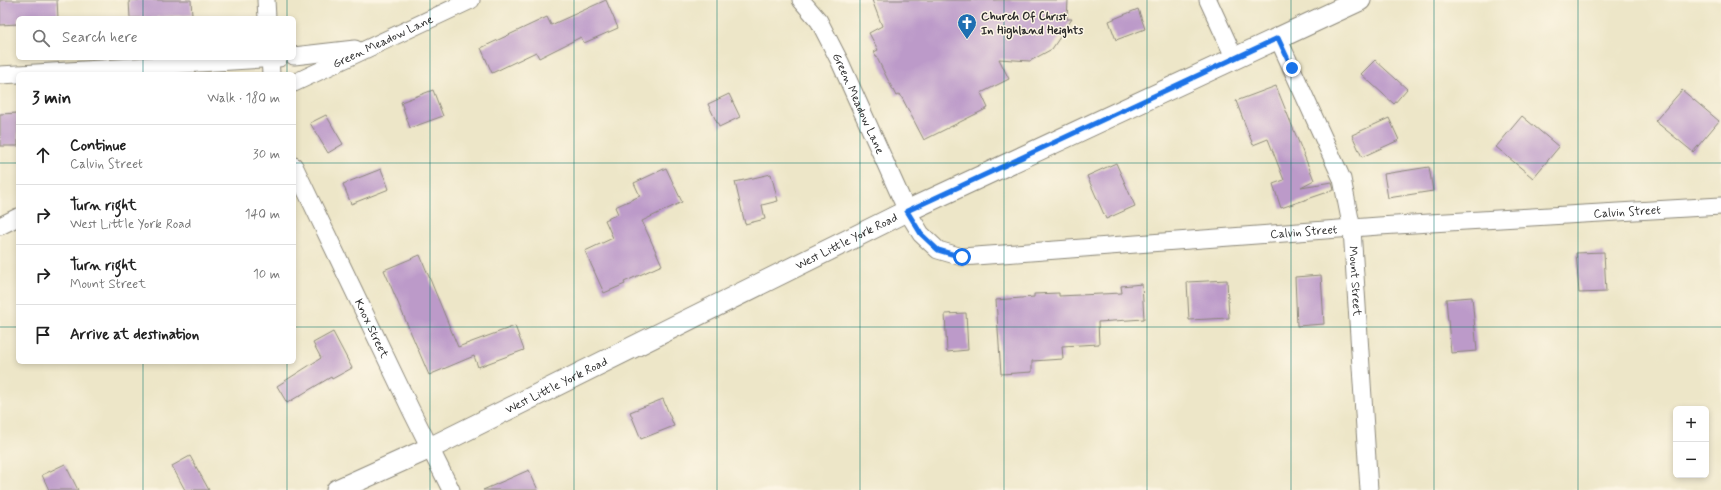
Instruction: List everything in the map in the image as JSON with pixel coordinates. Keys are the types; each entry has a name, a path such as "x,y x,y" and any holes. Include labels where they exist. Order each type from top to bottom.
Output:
{"street":[{"path":"266,0 267,16"},
{"name":"Green Meadow Lane","path":"296,82 472,0"},
{"name":"Green Meadow Lane","path":"801,0 819,21 840,62 907,211"},
{"path":"1208,0 1236,59"},
{"name":"West Little York Road","path":"338,490 430,448 907,211 1360,0"},
{"name":"Mount Street","path":"1278,38 1342,179 1352,228 1369,490"},
{"path":"296,56 370,48"},
{"path":"61,72 272,62"},
{"path":"0,75 16,74"},
{"name":"Knox Street","path":"296,170 451,490"},
{"name":"Calvin Street","path":"907,211 921,234 938,250 962,257 1481,219 1721,206"},
{"path":"0,226 16,218"}],"building":[{"path":"0,0 57,0 58,16 16,16 16,24 0,25"},
{"path":"129,0 191,0 192,15 130,16"},
{"path":"606,0 618,28 584,43 581,37 539,58 536,52 492,73 481,48 547,17 551,25"},
{"path":"872,0 1068,0 1067,19 1072,19 1052,49 1030,61 999,59 1009,79 981,93 988,108 924,140 900,94 896,96 874,52 878,50 869,33 882,26"},
{"path":"1138,9 1145,29 1116,40 1109,21"},
{"path":"1375,60 1407,89 1394,104 1361,74"},
{"path":"1276,86 1314,180 1301,187 1332,182 1334,190 1281,208 1273,184 1284,180 1268,139 1253,145 1236,101"},
{"path":"433,90 443,116 410,128 401,102"},
{"path":"1682,90 1719,121 1693,152 1655,121"},
{"path":"729,94 740,117 719,127 708,104"},
{"path":"16,113 16,146 0,146 0,114"},
{"path":"326,115 343,144 328,153 310,123"},
{"path":"1522,116 1559,147 1533,178 1496,147"},
{"path":"1389,118 1399,140 1362,157 1352,135"},
{"path":"1116,163 1135,206 1106,219 1087,176"},
{"path":"1429,167 1433,191 1388,198 1384,174"},
{"path":"666,168 682,202 642,221 662,265 624,282 625,284 604,293 585,251 613,238 605,220 618,214 615,207 640,196 634,183"},
{"path":"381,169 389,189 351,204 343,184"},
{"path":"771,174 778,201 762,205 765,219 745,224 735,182"},
{"path":"1604,252 1606,292 1579,293 1576,253"},
{"path":"420,255 458,347 515,326 524,350 478,367 474,356 429,375 384,270"},
{"path":"1321,275 1324,324 1297,326 1295,277"},
{"path":"1227,280 1229,318 1189,320 1187,282"},
{"path":"1142,284 1144,319 1098,322 1099,344 1062,346 1063,359 1032,361 1032,372 1001,374 996,300 1034,297 1034,294 1059,293 1059,296 1122,293 1121,286"},
{"path":"1472,297 1477,351 1451,353 1446,299"},
{"path":"966,313 968,350 947,352 945,314"},
{"path":"333,332 352,368 332,379 331,377 287,403 277,386 321,358 313,343"},
{"path":"663,399 674,426 641,439 630,412"},
{"path":"190,456 209,490 185,490 172,466"},
{"path":"65,464 78,490 49,490 42,475"},
{"path":"529,470 538,490 483,490"}],"place":[{"name":"Church Of Christ In Highland Heights","path":"967,40"}],"route":[{"path":"962,257 938,250 921,234 907,211 1236,59 1278,38 1292,68"}]}
